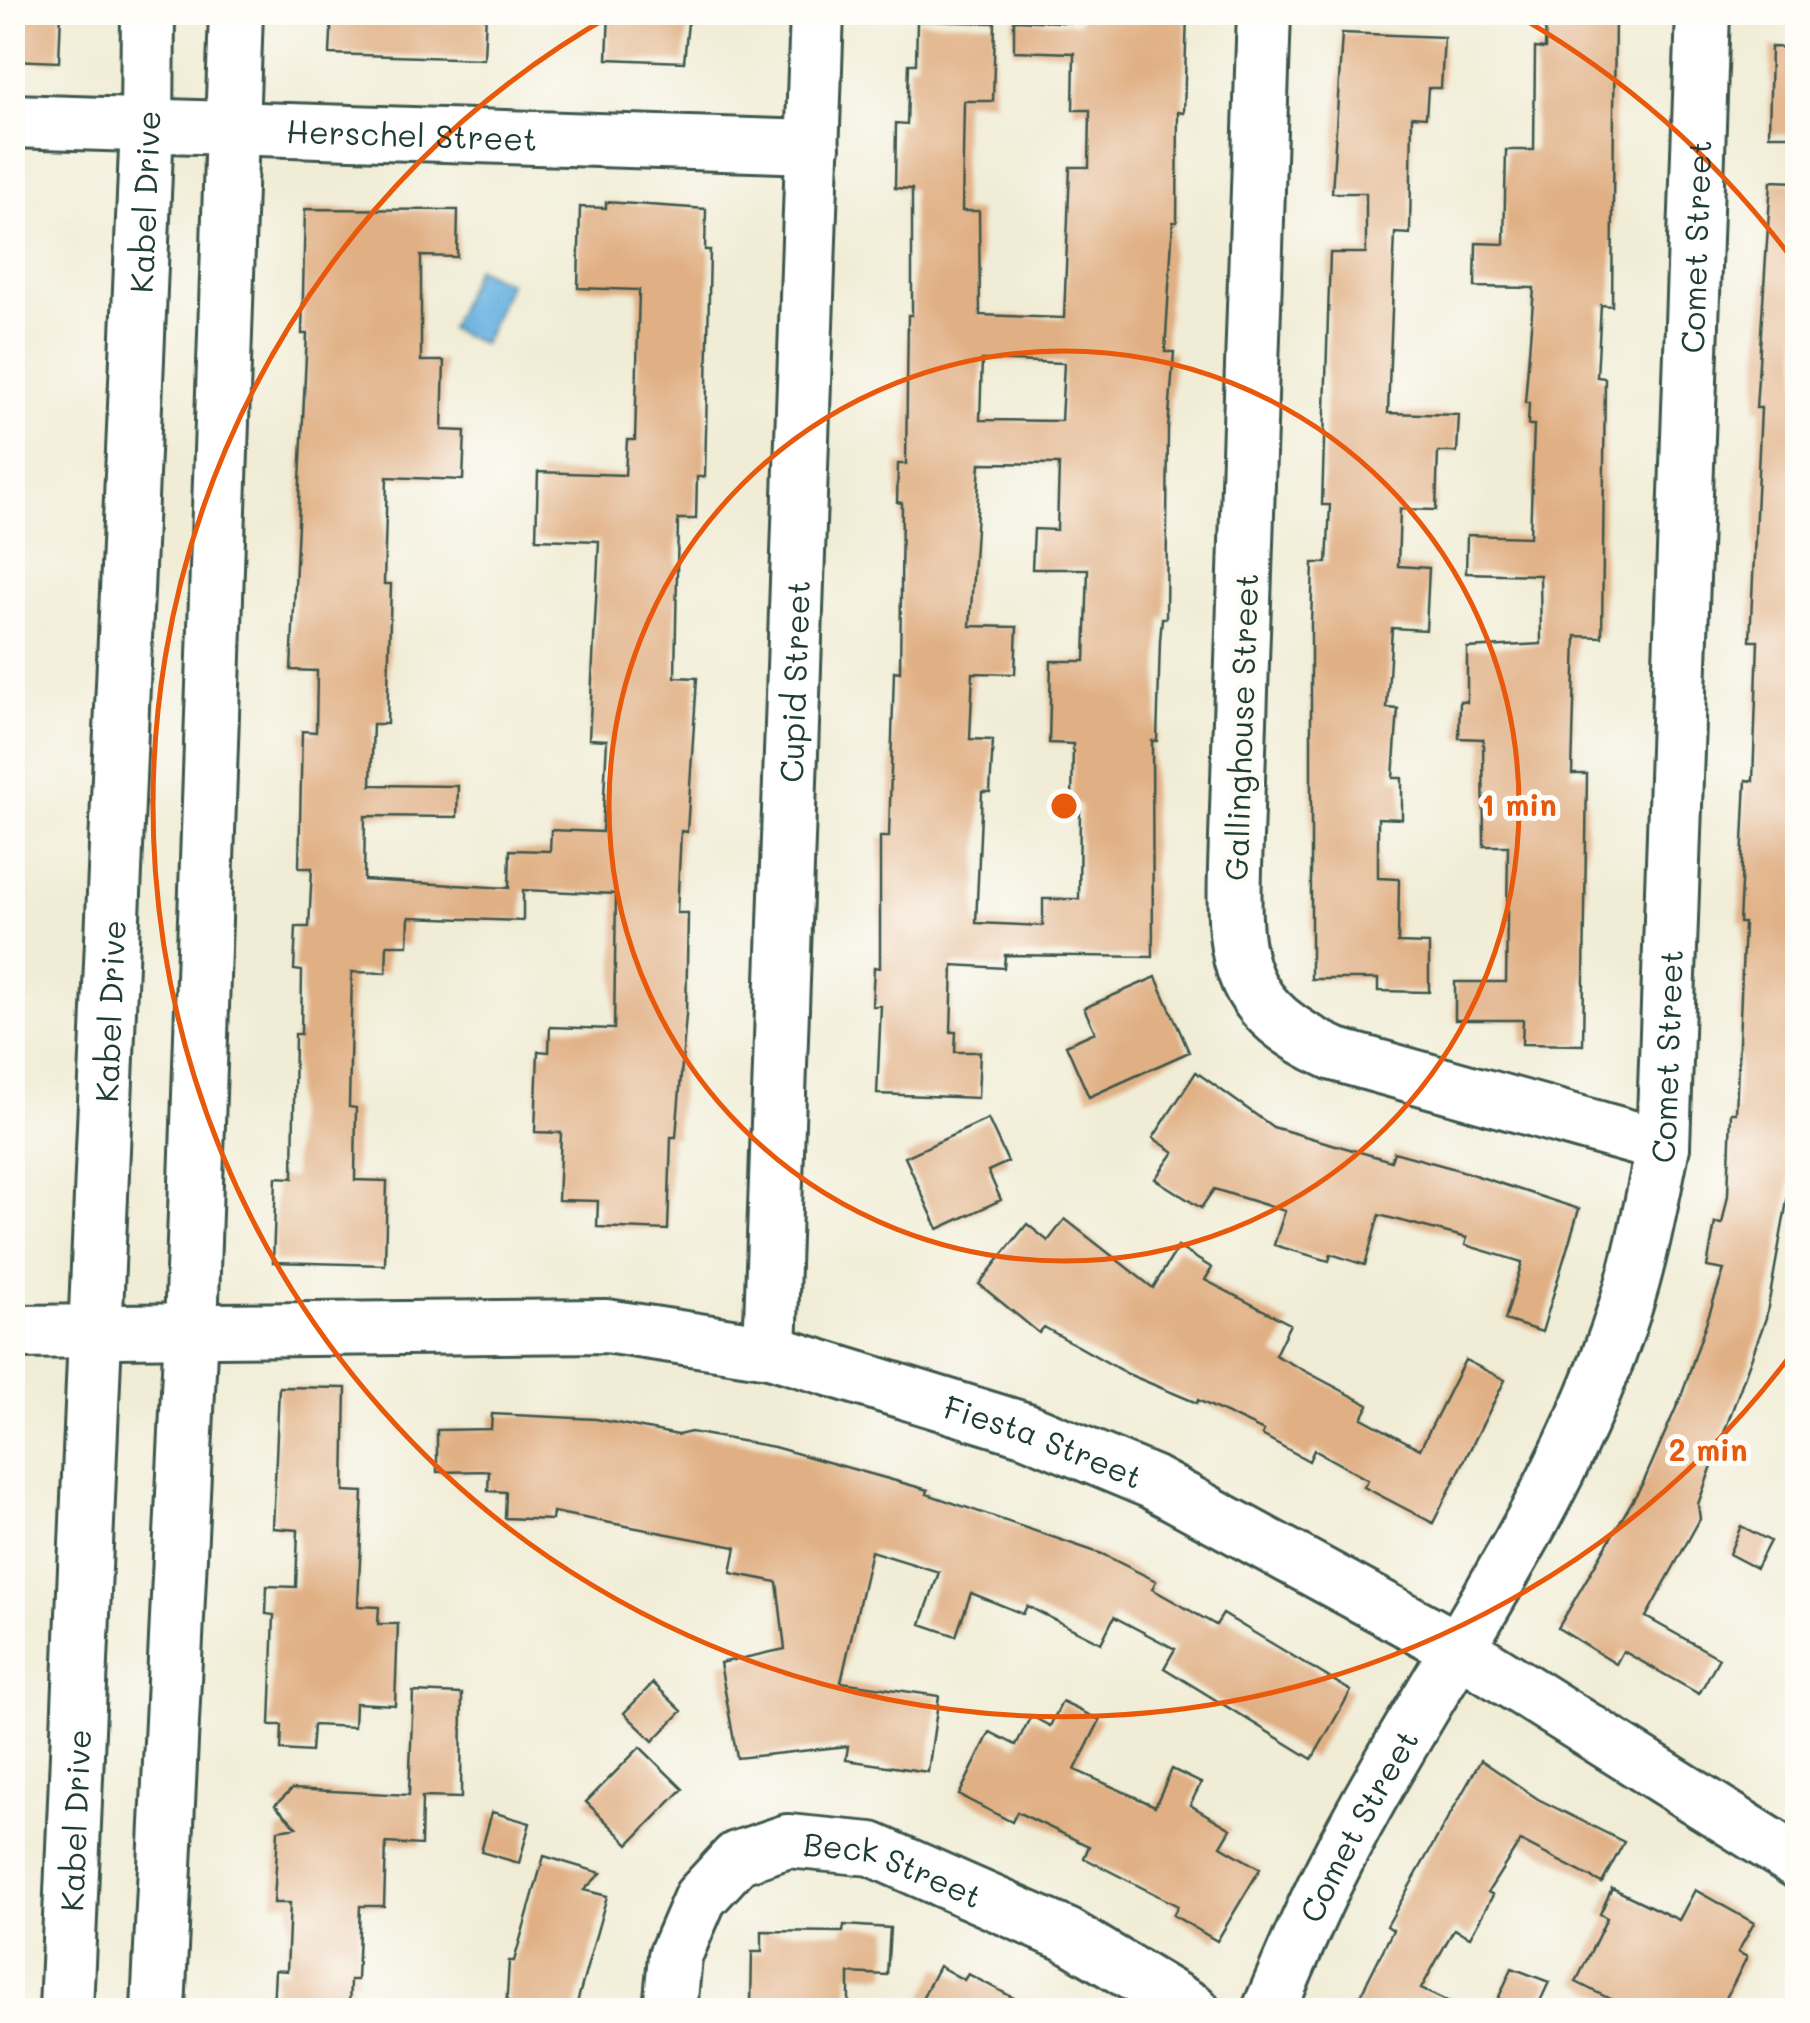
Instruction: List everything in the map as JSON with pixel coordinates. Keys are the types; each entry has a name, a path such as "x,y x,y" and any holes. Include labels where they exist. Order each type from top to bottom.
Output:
{"street":[{"name":"Kabel Drive","path":"66,2010 147,126 148,12"},
{"path":"158,2010 191,1329 236,12"},
{"name":"Cupid Street","path":"770,1351 817,12"},
{"name":"Gallinghouse Street","path":"1264,12 1233,917 1237,960 1251,989 1291,1034 1334,1054 1663,1146"},
{"name":"Comet Street","path":"1269,2010 1331,1872 1513,1558 1592,1393 1625,1310 1663,1146 1703,12"},
{"name":"Herschel Street","path":"12,120 813,147"},
{"name":"Fiesta Street","path":"12,1332 606,1326 770,1351 1028,1430 1152,1482 1459,1648 1798,1862"},
{"name":"Beck Street","path":"670,2010 675,1956 700,1898 737,1858 788,1841 872,1849 1067,1936 1193,2010"}],"water":[{"path":"476,268 509,283 483,344 449,329"}],"building":[{"path":"12,12 61,12 59,62 12,60"},
{"path":"332,12 486,12 484,59 330,54"},
{"path":"609,12 689,12 684,62 607,59"},
{"path":"1079,12 1187,12 1184,113 1178,112 1177,222 1173,222 1165,352 1174,352 1168,429 1166,618 1162,618 1160,641 1157,741 1152,741 1153,957 1005,955 1004,968 953,965 951,1032 956,1032 955,1052 980,1052 978,1098 877,1094 881,1006 872,1006 874,967 880,968 880,837 889,837 894,671 900,672 902,503 897,502 898,464 906,464 908,315 912,315 912,189 895,188 896,123 907,124 909,64 916,64 917,21 995,23 993,101 964,101 962,211 979,211 980,315 1064,318 1070,167 1089,167 1090,110 1073,110 1074,53 1014,51 1014,20 1079,23","holes":["982,360 1064,363 1061,421 980,420","980,463 1059,464 1057,530 1034,529 1032,569 1088,569 1085,661 1051,661 1049,743 1073,744 1072,805 1080,805 1079,899 1043,899 1043,926 976,923 982,792 990,792 993,740 970,739 973,673 1015,674 1017,627 970,626"]},
{"path":"1546,12 1615,12 1612,306 1601,305 1597,377 1605,378 1602,637 1576,636 1572,774 1587,774 1583,1045 1522,1044 1523,1020 1455,1020 1455,982 1506,982 1508,846 1484,846 1483,739 1459,738 1460,701 1467,702 1467,648 1541,644 1540,575 1466,573 1467,535 1530,537 1534,425 1528,425 1529,403 1525,403 1534,288 1475,287 1476,243 1504,244 1506,150 1534,150 1535,48 1545,49"},
{"path":"1342,33 1444,37 1441,88 1428,88 1426,117 1412,116 1410,234 1395,233 1388,413 1459,415 1457,452 1438,452 1436,510 1400,509 1398,566 1429,568 1426,630 1392,628 1387,708 1398,709 1393,778 1402,778 1402,819 1378,818 1378,878 1399,879 1398,943 1429,944 1429,992 1378,991 1378,979 1311,979 1311,624 1313,563 1327,563 1330,505 1322,505 1330,253 1366,253 1366,193 1332,193"},
{"path":"1771,47 1798,48 1798,135 1769,135"},
{"path":"1771,181 1798,182 1798,1091 1792,1173 1766,1318 1698,1504 1700,1519 1646,1617 1719,1658 1699,1694 1623,1651 1616,1664 1558,1628 1644,1481 1682,1394 1724,1270 1707,1267 1715,1223 1722,1224 1728,1195 1731,1113 1736,1113 1744,923 1739,923 1746,780 1753,781 1758,641 1750,641 1761,408 1756,408"},
{"path":"606,202 706,209 705,250 710,250 705,477 697,477 696,519 678,519 675,677 697,678 687,832 681,831 677,913 688,913 686,1015 676,1137 671,1137 668,1230 597,1227 598,1201 558,1200 561,1133 535,1132 538,1051 549,1052 550,1027 614,1029 616,894 523,890 523,921 409,917 408,945 387,945 386,973 352,972 349,1107 356,1108 355,1180 387,1181 385,1265 273,1262 276,1177 293,1178 295,1034 301,1034 302,971 294,970 296,927 309,927 312,868 299,868 302,731 316,732 317,671 291,670 307,334 302,334 305,209 458,210 457,257 421,256 421,361 444,361 442,430 465,431 463,480 387,477 384,584 391,584 387,724 373,724 371,785 458,786 457,817 365,816 364,880 509,888 510,850 550,851 551,830 602,832 607,740 589,739 599,541 536,539 538,472 625,475 627,440 635,440 639,290 578,288 580,207 606,208"},
{"path":"1156,977 1189,1052 1089,1097 1066,1045 1095,1032 1084,1008"},
{"path":"1196,1072 1273,1127 1391,1161 1394,1152 1579,1209 1542,1332 1505,1320 1522,1262 1465,1245 1467,1238 1379,1215 1365,1265 1331,1254 1329,1261 1274,1245 1285,1211 1214,1189 1201,1208 1155,1179 1174,1152 1153,1138"},
{"path":"988,1119 1008,1162 988,1171 1001,1200 938,1229 905,1157"},
{"path":"1065,1219 1153,1288 1178,1247 1212,1268 1205,1280 1290,1324 1275,1355 1369,1405 1362,1418 1420,1449 1465,1360 1505,1380 1433,1523 1364,1487 1368,1480 1314,1450 1309,1461 1262,1435 1264,1431 1198,1400 1197,1403 1128,1374 1044,1327 1039,1333 979,1284 1027,1224 1048,1241"},
{"path":"279,1387 346,1388 344,1491 363,1492 358,1606 379,1607 378,1624 398,1624 395,1705 355,1703 354,1727 313,1725 311,1752 281,1750 282,1725 270,1725 274,1615 266,1614 267,1586 296,1587 298,1530 273,1528"},
{"path":"492,1414 596,1419 678,1435 691,1432 774,1447 928,1490 927,1494 1102,1554 1156,1581 1152,1589 1216,1625 1223,1614 1351,1691 1312,1759 1164,1668 1175,1649 1114,1617 1101,1643 1027,1606 1023,1614 971,1593 956,1636 921,1624 939,1572 871,1551 841,1682 939,1696 928,1772 846,1760 848,1746 737,1758 720,1663 785,1649 777,1582 731,1573 736,1547 553,1512 552,1520 505,1518 506,1492 488,1491 489,1471 437,1472 437,1430 491,1429"},
{"path":"1741,1526 1770,1541 1756,1568 1729,1554"},
{"path":"653,1683 682,1711 653,1741 624,1713"},
{"path":"413,1692 462,1694 461,1798 422,1797 421,1845 386,1843 384,1906 360,1906 357,1980 350,1980 349,2010 273,2010 275,1970 287,1971 290,1903 274,1903 278,1830 297,1827 275,1805 292,1789 409,1795"},
{"path":"1062,1702 1100,1720 1075,1770 1155,1806 1172,1769 1201,1783 1190,1805 1231,1829 1221,1846 1260,1869 1217,1941 1173,1915 1178,1906 1084,1858 1089,1846 1017,1812 1012,1822 959,1795 990,1732 1016,1745 1031,1716 1050,1726"},
{"path":"640,1747 683,1789 629,1844 586,1802"},
{"path":"1481,1760 1538,1799 1624,1842 1602,1883 1520,1841 1488,1892 1493,1895 1470,1937 1454,1929 1421,1989 1465,2010 1353,2010 1393,1930 1387,1926"},
{"path":"492,1812 530,1823 519,1863 481,1852"},
{"path":"544,1856 601,1873 584,1890 607,1896 575,2010 506,2010 509,1961 514,1961"},
{"path":"1612,1888 1679,1920 1695,1890 1754,1923 1738,1952 1747,1957 1720,2010 1632,2010 1576,1982 1607,1918 1600,1914"},
{"path":"844,1925 890,1928 887,1975 849,1973 849,2007 751,2006 752,1952 762,1952 762,1931 843,1932"},
{"path":"939,1966 964,1980 968,1974 1037,2010 916,2010"},
{"path":"1512,1968 1549,1982 1536,2010 1493,2010"}]}
